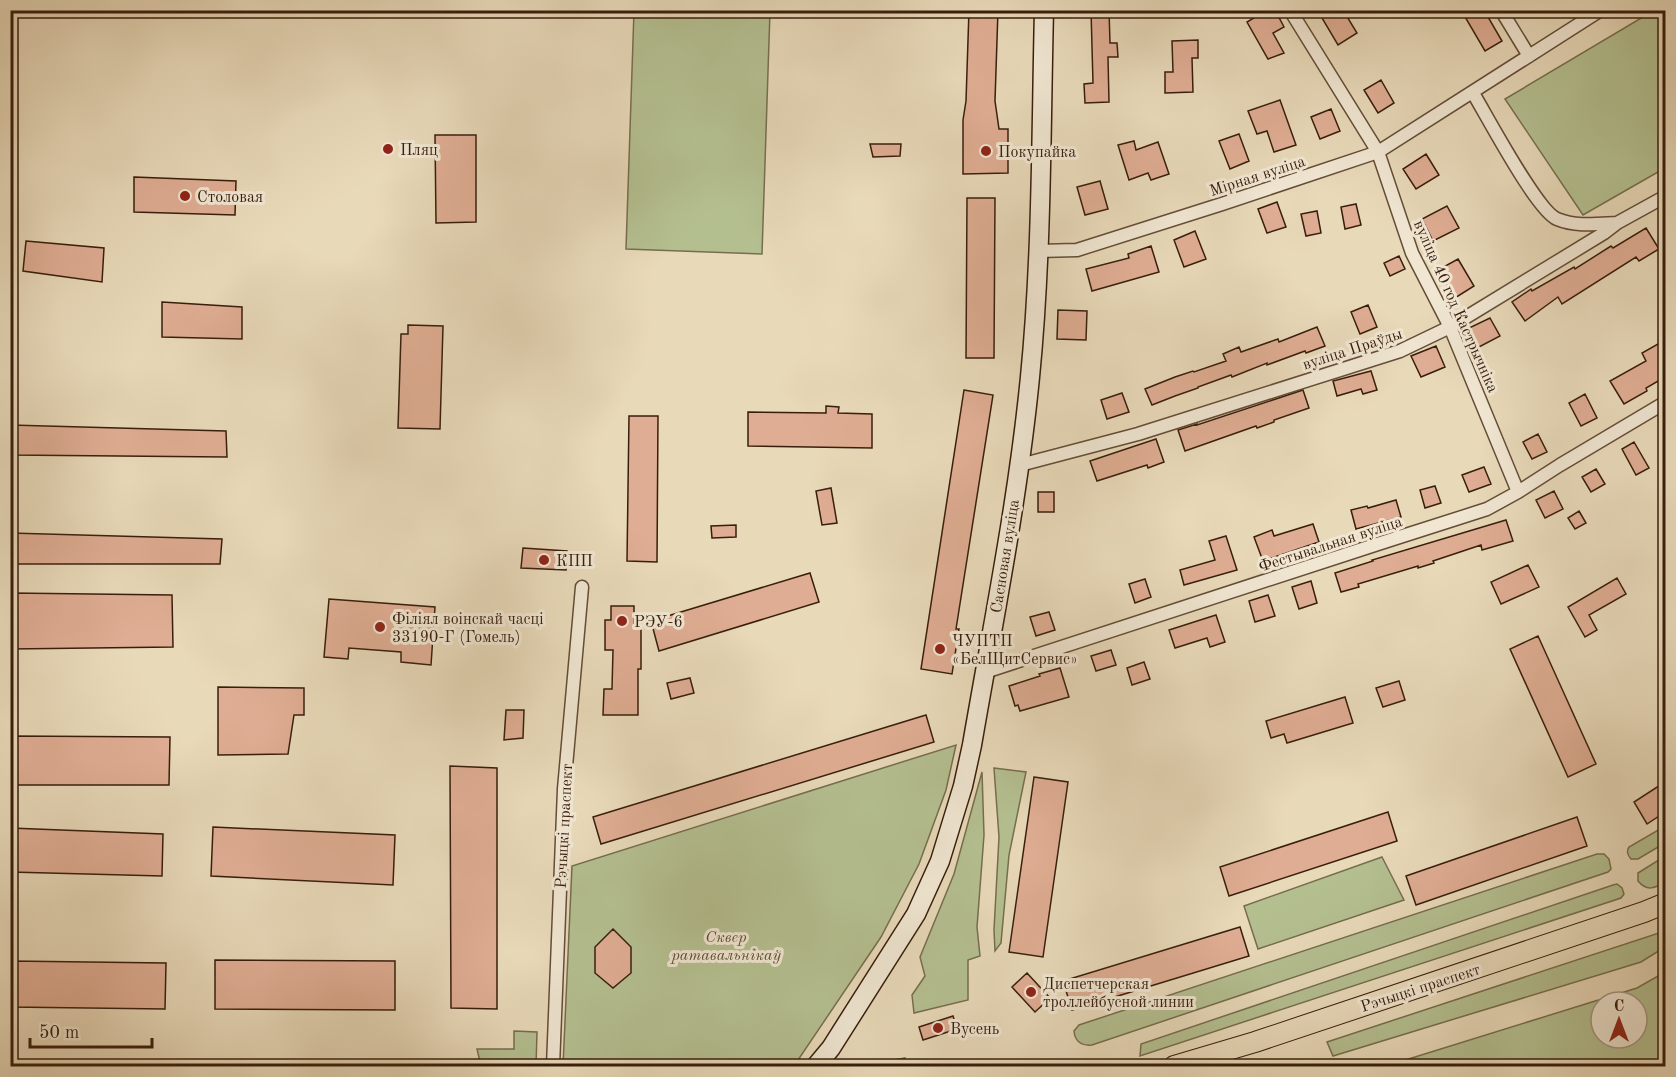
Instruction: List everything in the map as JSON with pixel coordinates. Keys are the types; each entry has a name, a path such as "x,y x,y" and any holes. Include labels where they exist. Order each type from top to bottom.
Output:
{"main road":[{"name":"Сасновая вуліца","path":"818,1066 916,914 940,861 963,786 972,745 1020,465 1030,377 1038,251 1044,10"},
{"name":"Рэчыцкі праспект","path":"1174,1066 1300,1027 1665,903"}],"street":[{"name":"вуліца 40 год Кастрычніка","path":"1290,10 1378,152 1412,253 1450,327 1518,492"},
{"path":"1501,10 1529,56"},
{"name":"Мірная вуліца","path":"1038,251 1077,250 1378,152 1601,10"},
{"path":"1473,93 1535,198 1555,219 1581,224 1617,223"},
{"name":"вуліца Праўды","path":"1020,465 1138,434 1400,351 1450,327 1617,223 1665,196"},
{"name":"Фестывальная вуліца","path":"985,672 1487,509 1665,402"},
{"name":"Рэчыцкі праспект","path":"553,1066 564,789 582,587"}],"green space":[{"path":"634,11 770,11 762,254 626,249"},
{"path":"1653,11 1665,11 1665,168 1583,215 1505,99"},
{"name":"Сквер ратавальнікаў","path":"956,745 946,790 919,864 881,937 794,1066 563,1066 572,866"},
{"path":"994,768 1026,772 1009,855 1001,943 995,951 999,837"},
{"path":"982,772 984,835 977,927 980,956 968,960 968,1000 914,1013 912,995 925,976 920,957 954,874"},
{"path":"1665,826 1665,843 1638,859 1631,859 1628,853 1629,847"},
{"path":"1597,854 1604,854 1609,859 1611,869 1608,872 1092,1045 1085,1045 1076,1038 1074,1031 1079,1025"},
{"path":"1665,856 1665,882 1651,888 1645,887 1638,881 1638,873"},
{"path":"1382,857 1404,900 1258,949 1244,906"},
{"path":"1617,884 1622,888 1624,894 1621,898 1140,1056 1141,1044"},
{"path":"1665,931 1665,947 1641,962 1333,1056 1327,1042"},
{"path":"1665,972 1665,1066 1386,1066 1589,1003 1589,1050 1649,1050 1649,990 1631,990"},
{"path":"514,1031 537,1032 536,1066 481,1066 477,1049 514,1049"},
{"path":"905,1058 904,1066 861,1066"}],"building":[{"path":"969,10 998,10 995,101 999,129 1008,129 1008,173 963,174 963,120 966,101"},
{"path":"1091,10 1109,10 1110,43 1117,43 1118,57 1108,57 1109,102 1085,103 1084,84 1093,83"},
{"path":"1267,10 1275,10 1284,27 1273,33 1284,53 1268,59 1247,22"},
{"path":"1334,10 1343,10 1357,33 1338,45 1322,18"},
{"path":"1461,10 1484,10 1502,41 1485,51"},
{"path":"1198,40 1198,58 1192,58 1193,92 1165,93 1165,72 1173,72 1172,41"},
{"path":"1381,80 1394,103 1378,113 1364,90"},
{"path":"1280,100 1296,145 1274,152 1267,131 1257,134 1248,111"},
{"path":"1331,109 1340,131 1320,139 1311,117"},
{"path":"1239,134 1249,161 1230,169 1219,141"},
{"path":"435,135 476,135 476,222 436,223"},
{"path":"1134,141 1136,150 1158,142 1169,174 1151,180 1148,173 1129,180 1118,145"},
{"path":"870,144 901,144 900,156 873,157"},
{"path":"1426,154 1439,175 1416,189 1403,169"},
{"name":"Столовая","path":"134,177 236,181 235,215 134,212"},
{"path":"1100,181 1108,209 1085,215 1077,187"},
{"path":"967,198 995,198 994,358 966,358"},
{"path":"1277,202 1286,227 1267,233 1258,209"},
{"path":"1356,204 1361,225 1345,229 1341,207"},
{"path":"1447,206 1459,228 1433,241 1422,219"},
{"path":"1317,211 1321,233 1306,236 1301,214"},
{"path":"1646,228 1659,249 1639,261 1636,257 1562,304 1558,297 1525,321 1512,302 1531,289 1532,291 1574,267 1575,269 1611,246 1613,248"},
{"path":"1195,231 1206,259 1184,267 1174,240"},
{"path":"26,241 104,248 102,282 23,271"},
{"path":"1151,246 1159,272 1092,291 1086,269 1129,258 1128,254"},
{"path":"1399,256 1405,269 1390,276 1384,263"},
{"path":"1458,259 1474,286 1455,298 1438,270"},
{"path":"162,302 242,307 242,339 162,337"},
{"path":"1368,305 1377,327 1360,334 1351,312"},
{"path":"1058,310 1087,311 1086,340 1057,339"},
{"path":"1490,318 1500,336 1479,347 1469,328"},
{"path":"408,325 443,326 440,429 398,428 401,334 408,334"},
{"path":"1317,327 1325,346 1306,353 1305,351 1267,365 1267,363 1232,377 1231,375 1152,405 1145,389 1226,361 1223,354 1239,347 1241,352 1278,339 1279,342"},
{"path":"1665,340 1665,377 1624,404 1610,381 1646,361 1642,353"},
{"path":"1436,346 1445,367 1421,377 1411,356"},
{"path":"1371,371 1377,390 1363,394 1361,389 1337,396 1333,381"},
{"path":"964,390 993,395 956,629 959,629 952,674 921,669"},
{"path":"1303,390 1309,408 1257,428 1256,426 1185,451 1178,430"},
{"path":"1122,393 1129,412 1107,419 1101,400"},
{"path":"1585,394 1597,418 1581,426 1569,403"},
{"path":"826,406 839,407 838,413 872,414 872,448 748,446 748,412 826,413"},
{"path":"629,416 658,416 657,562 627,561"},
{"path":"10,425 226,431 227,457 10,455"},
{"path":"1538,434 1547,452 1532,459 1523,442"},
{"path":"1156,439 1164,462 1097,481 1090,461"},
{"path":"1634,442 1649,468 1636,475 1622,449"},
{"path":"1484,467 1491,484 1469,492 1462,475"},
{"path":"1596,469 1605,484 1591,492 1582,477"},
{"path":"1435,486 1441,503 1425,508 1420,490"},
{"path":"831,488 837,523 822,525 816,491"},
{"path":"1554,491 1563,509 1545,518 1536,500"},
{"path":"1038,492 1054,492 1054,512 1038,512"},
{"path":"1396,500 1401,517 1356,529 1351,510"},
{"path":"1579,511 1586,523 1575,529 1568,518"},
{"path":"1506,520 1513,541 1482,550 1481,545 1433,561 1434,563 1358,584 1359,587 1341,592 1335,573"},
{"path":"1313,524 1319,542 1263,561 1254,537 1272,530 1274,536"},
{"path":"736,525 736,537 712,538 711,526"},
{"path":"10,533 222,539 220,564 10,564"},
{"path":"1226,536 1237,570 1184,585 1180,570 1215,560 1209,541"},
{"name":"КПП","path":"523,548 567,551 566,570 521,568"},
{"path":"1528,565 1539,587 1501,604 1491,582"},
{"path":"810,573 819,602 659,651 651,621"},
{"path":"1617,578 1626,594 1589,615 1597,630 1585,637 1568,607"},
{"path":"1145,579 1151,597 1135,603 1129,584"},
{"path":"1311,581 1317,603 1299,609 1292,587"},
{"path":"10,593 172,595 173,647 10,649"},
{"path":"1268,595 1275,616 1255,622 1249,601"},
{"name":"Філіял воінскай часці 33190-Г (Гомель)","path":"329,599 435,607 431,665 401,662 401,652 349,648 348,659 324,657"},
{"path":"611,606 634,606 634,626 641,624 638,715 603,715 604,689 612,689 613,650 605,650 605,620 611,620"},
{"path":"1049,612 1055,630 1036,636 1030,617"},
{"path":"1216,615 1225,642 1210,647 1207,638 1175,648 1169,630"},
{"path":"1538,636 1596,764 1568,777 1510,649"},
{"path":"1111,650 1116,665 1096,671 1091,656"},
{"path":"1144,662 1150,679 1132,685 1127,668"},
{"path":"1060,668 1069,697 1020,711 1018,705 1015,706 1009,686"},
{"path":"690,678 694,693 671,699 667,683"},
{"path":"1399,681 1405,700 1383,707 1376,688"},
{"path":"218,687 304,688 304,715 294,715 288,754 218,755"},
{"path":"1345,697 1353,723 1287,743 1284,734 1271,738 1266,721"},
{"path":"506,710 524,710 523,738 504,740"},
{"path":"926,715 934,742 601,844 593,817"},
{"path":"10,736 170,737 169,785 10,785"},
{"path":"450,766 497,768 497,1009 451,1008"},
{"path":"1034,777 1068,782 1043,957 1009,952"},
{"path":"1665,782 1665,812 1647,824 1634,802"},
{"path":"1388,812 1397,841 1229,896 1220,867"},
{"path":"1577,817 1587,846 1416,905 1406,876"},
{"path":"213,827 395,835 393,885 211,876"},
{"path":"10,828 163,834 162,876 10,872"},
{"path":"1240,927 1249,956 1072,1010 1063,981"},
{"path":"613,929 631,947 631,973 613,988 595,973 595,947"},
{"path":"215,960 395,961 395,1010 215,1009"},
{"path":"10,961 166,963 165,1009 10,1007"},
{"name":"Диспетчерская троллейбусной линии","path":"1027,973 1050,998 1035,1012 1012,987"},
{"name":"Вусень","path":"953,1016 957,1029 923,1040 919,1027"}],"place":[{"name":"Пляц","path":"388,149"},
{"name":"Покупайка","path":"986,151"},
{"name":"Столовая","path":"185,196"},
{"name":"КПП","path":"544,560"},
{"name":"РЭУ-6","path":"622,621"},
{"name":"Філіял воінскай часці 33190-Г (Гомель)","path":"380,627"},
{"name":"ЧУПТП «БелЩитСервис»","path":"940,649"},
{"name":"Диспетчерская троллейбусной линии","path":"1031,992"},
{"name":"Вусень","path":"938,1028"}]}
